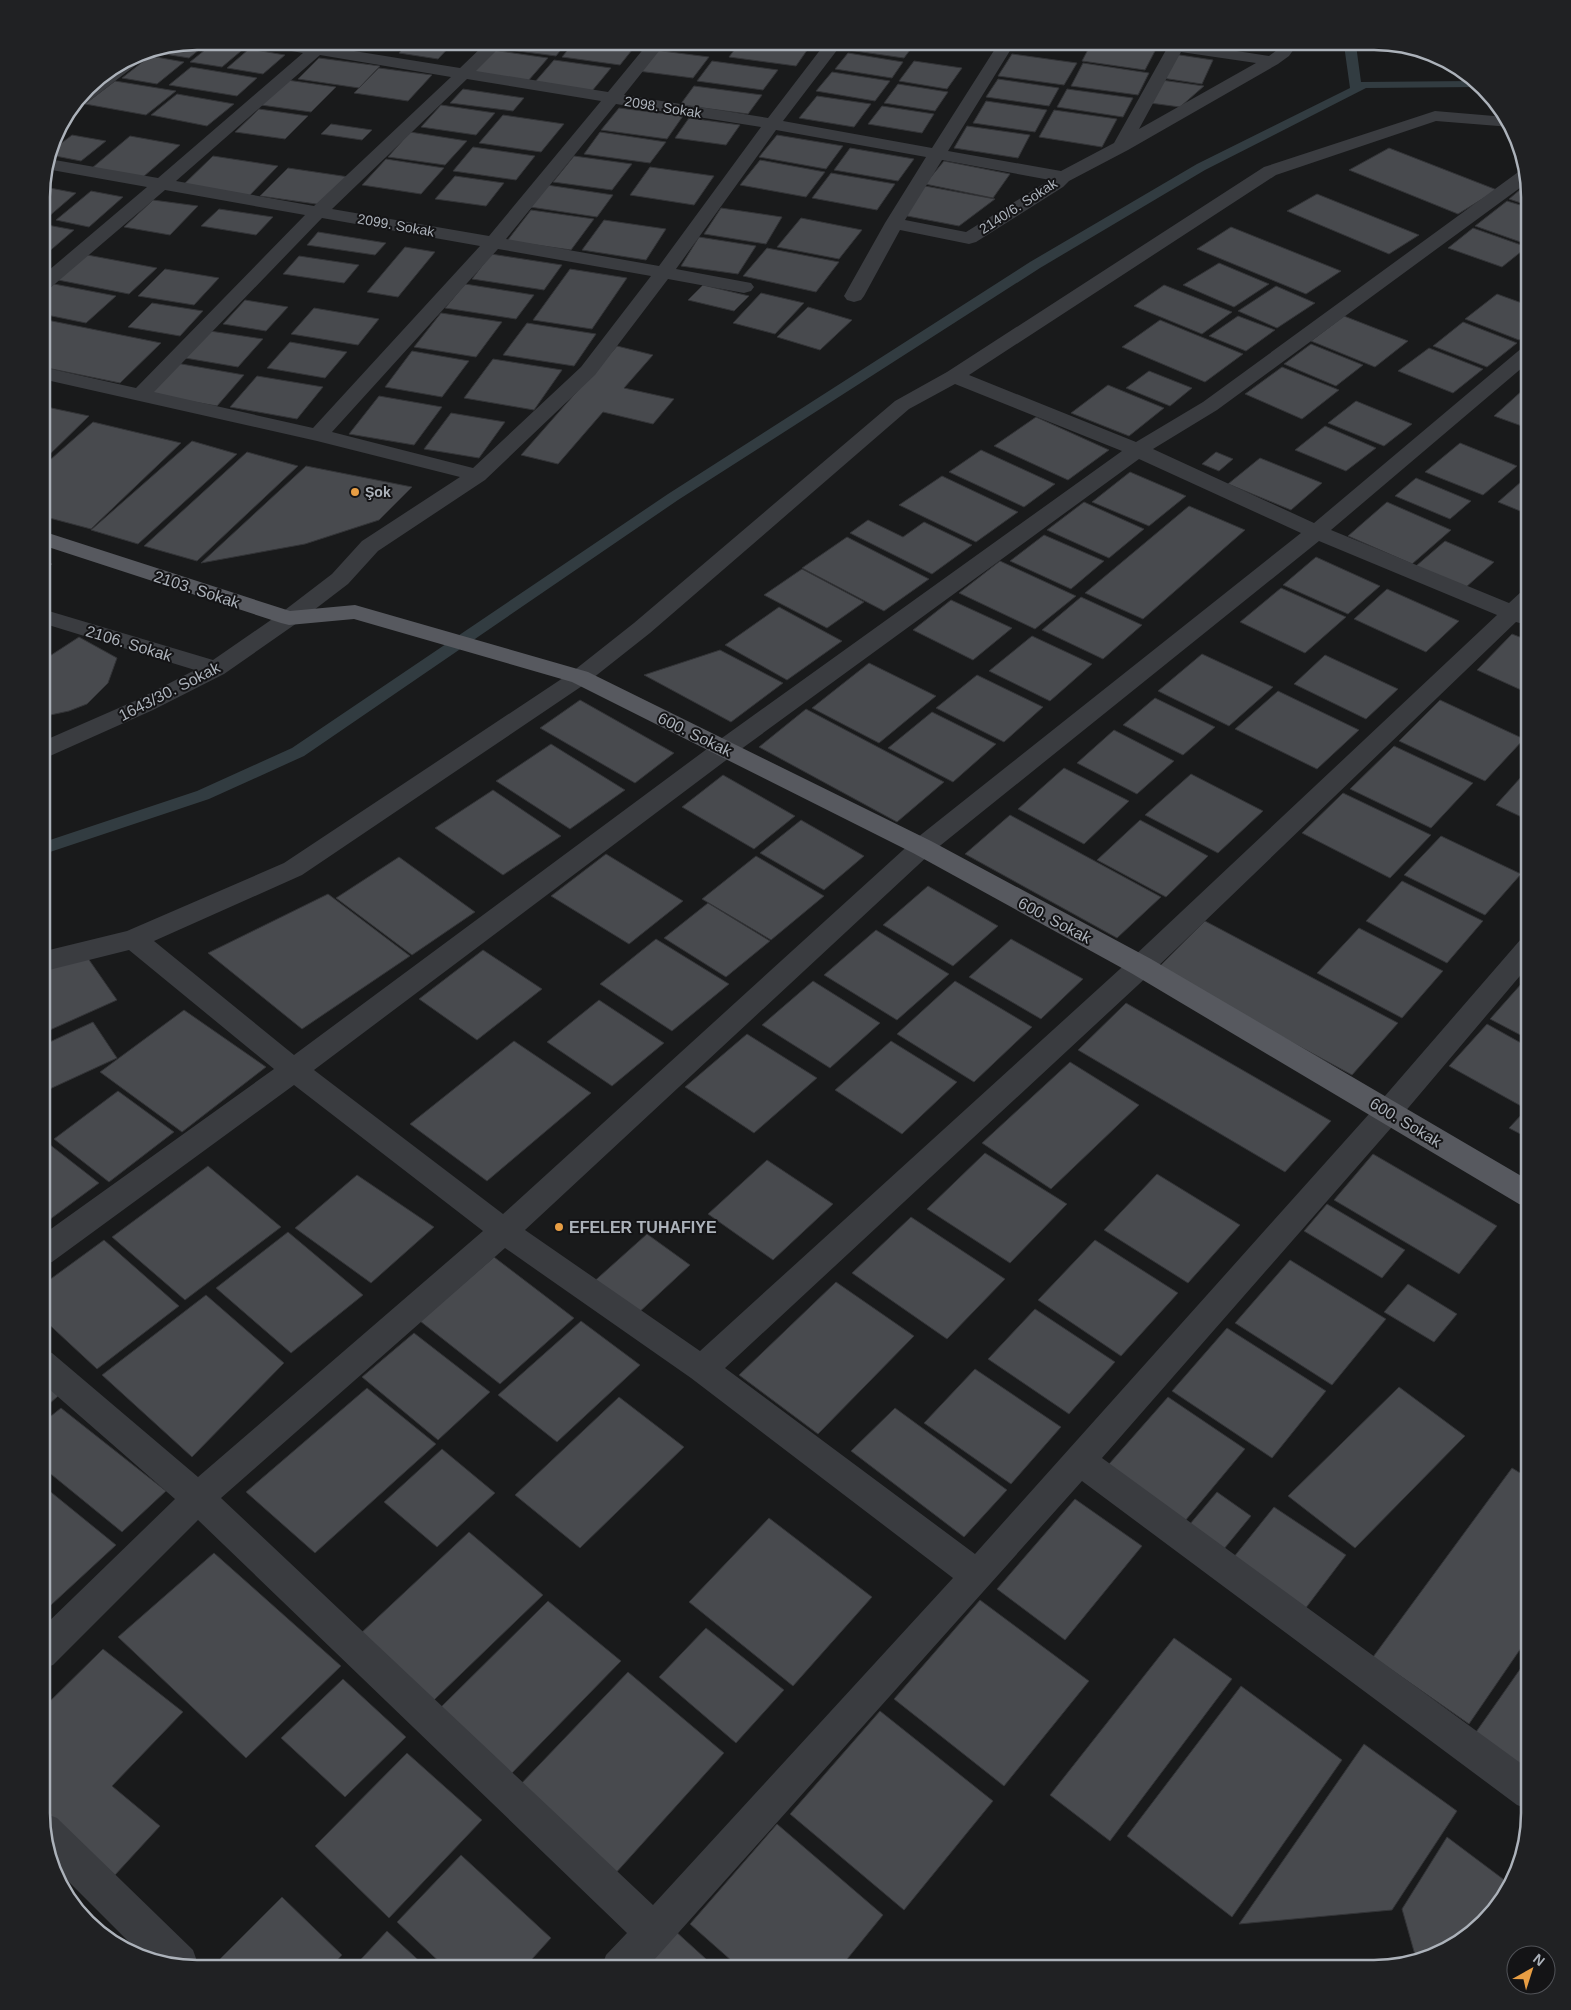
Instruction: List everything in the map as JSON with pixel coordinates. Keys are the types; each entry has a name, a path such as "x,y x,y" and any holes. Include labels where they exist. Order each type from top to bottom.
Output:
{"main road":[{"name":"2103. Sokak","path":"50,541 289,618 355,612"},
{"name":"600. Sokak","path":"355,612 572,675 724,749 922,848 1141,966 1521,1191"}],"street":[{"path":"50,278 315,50"},
{"name":"2098. Sokak","path":"345,50 463,75 772,124 1063,177"},
{"path":"142,394 318,212 489,50"},
{"path":"318,435 494,242 652,50"},
{"name":"1643/30. Sokak","path":"50,748 145,705 216,669 289,618 340,579 370,546 478,475 588,371 829,50"},
{"path":"854,296 894,223 1003,50"},
{"path":"1122,146 1174,50"},
{"path":"1213,50 1272,60"},
{"name":"2140/6. Sokak","path":"894,223 969,238 1057,183 1063,177 1122,146 1272,60 1285,50"},
{"path":"50,960 134,939 293,869 642,628 902,405 954,376 1270,171 1435,116 1500,121"},
{"name":"2099. Sokak","path":"54,165 744,287"},
{"path":"50,1246 294,1070 724,749 1137,450 1210,406 1520,179"},
{"path":"50,1644 198,1498 504,1231 922,848 1316,532 1521,359"},
{"path":"50,375 318,435 478,475"},
{"path":"954,376 1137,450 1316,532 1521,608"},
{"path":"702,1369 1141,966 1521,612"},
{"name":"2106. Sokak","path":"50,618 216,669"},
{"path":"134,939 294,1070 504,1231 702,1369 977,1576"},
{"path":"628,1960 977,1576 1388,1112 1521,957"},
{"path":"50,1370 198,1498 652,1931"},
{"path":"1080,1460 1521,1785"},
{"path":"53,1839 173,1958"}],"building":[{"path":"199,50 189,58 164,54"},
{"path":"205,50 242,50 222,67 190,62"},
{"path":"248,50 285,55 263,74 227,68"},
{"path":"402,50 446,50 438,59 399,53"},
{"path":"492,50 548,58 528,81 471,73"},
{"path":"510,50 561,50 556,56"},
{"path":"568,50 632,50 620,65 562,57"},
{"path":"654,50 709,57 693,78 638,71"},
{"path":"734,50 807,50 796,66 729,57"},
{"path":"848,50 910,50 904,58"},
{"path":"1088,50 1155,51 1145,70 1082,61"},
{"path":"848,53 903,62 892,78 835,69"},
{"path":"1012,54 1077,63 1064,85 998,76"},
{"path":"1173,54 1213,60 1202,84 1162,78"},
{"path":"154,57 184,62 157,84 122,78 145,60"},
{"path":"319,58 380,66 359,88 298,79"},
{"path":"554,60 611,68 592,91 534,83"},
{"path":"712,61 778,70 763,90 697,81"},
{"path":"914,61 962,68 947,89 899,81"},
{"path":"1083,63 1149,73 1138,95 1071,86"},
{"path":"191,67 257,78 237,96 169,85"},
{"path":"379,68 432,75 408,101 354,93"},
{"path":"832,72 890,81 875,101 816,91"},
{"path":"998,79 1059,88 1049,106 986,97"},
{"path":"287,80 336,87 311,112 261,105"},
{"path":"1161,80 1204,86 1180,107 1150,103"},
{"path":"115,81 176,91 146,115 85,104"},
{"path":"898,84 948,92 935,111 884,103"},
{"path":"694,86 762,95 748,114 680,105"},
{"path":"463,89 524,98 513,111 450,103"},
{"path":"1067,89 1133,98 1123,117 1057,107"},
{"path":"177,94 234,104 207,126 151,115"},
{"path":"817,96 871,104 854,127 799,118"},
{"path":"986,101 1047,110 1035,132 973,123"},
{"path":"441,105 495,113 476,135 421,127"},
{"path":"882,106 934,114 922,133 868,124"},
{"path":"619,108 683,116 667,139 601,130"},
{"path":"259,109 308,116 285,139 235,132"},
{"path":"1054,110 1117,119 1102,147 1039,137"},
{"path":"503,115 564,124 541,152 479,143"},
{"path":"689,118 740,125 726,145 675,138"},
{"path":"331,124 372,130 362,140 321,134"},
{"path":"967,126 1030,135 1018,158 954,148"},
{"path":"410,132 467,141 445,165 388,157"},
{"path":"600,132 666,142 650,163 584,154"},
{"path":"72,135 106,141 81,161 56,156 60,144"},
{"path":"777,135 843,146 826,169 759,157"},
{"path":"130,136 180,145 143,177 92,168"},
{"path":"473,147 535,156 516,180 453,171"},
{"path":"850,148 914,159 898,181 834,170"},
{"path":"1389,148 1497,190 1458,214 1349,170"},
{"path":"213,156 278,166 249,196 182,186"},
{"path":"574,156 632,164 612,190 553,182"},
{"path":"386,159 444,168 421,194 362,185"},
{"path":"760,160 825,172 806,197 740,185"},
{"path":"944,161 1010,174 993,198 925,184"},
{"path":"650,167 714,176 694,205 630,195"},
{"path":"288,168 349,177 323,205 260,196"},
{"path":"831,173 895,184 877,210 812,198"},
{"path":"455,176 504,183 486,206 435,199"},
{"path":"547,185 613,195 597,217 530,207"},
{"path":"925,186 995,199 959,226 902,215"},
{"path":"50,188 76,193 50,215"},
{"path":"1521,189 1521,203 1509,199"},
{"path":"91,191 123,197 89,227 56,220"},
{"path":"1317,194 1419,235 1389,254 1287,211"},
{"path":"153,200 198,206 170,235 124,227"},
{"path":"1507,201 1521,205 1521,242 1475,226"},
{"path":"721,208 782,217 766,244 704,234"},
{"path":"219,209 273,217 256,235 201,226"},
{"path":"531,210 594,219 571,250 507,241"},
{"path":"801,218 862,230 839,259 777,247"},
{"path":"604,220 666,229 646,260 582,250"},
{"path":"50,226 74,230 50,251"},
{"path":"1231,227 1341,271 1306,294 1197,249"},
{"path":"1473,228 1521,245 1521,252 1502,267 1448,248"},
{"path":"318,232 386,243 375,255 307,245"},
{"path":"699,237 756,246 738,274 681,266"},
{"path":"405,247 435,252 398,297 367,292"},
{"path":"767,248 839,262 816,292 743,276"},
{"path":"82,254 157,268 129,294 53,279"},
{"path":"491,254 562,265 544,290 472,279"},
{"path":"299,256 359,265 344,283 283,274"},
{"path":"1219,263 1269,284 1234,307 1183,285"},
{"path":"165,269 219,278 194,305 138,296"},
{"path":"570,269 627,278 592,329 533,320"},
{"path":"54,284 116,296 86,323 50,316 50,288"},
{"path":"465,284 534,295 516,319 445,308"},
{"path":"703,285 749,296 734,311 688,300"},
{"path":"1164,285 1232,312 1202,334 1134,306"},
{"path":"1276,286 1315,303 1277,328 1238,311"},
{"path":"761,293 804,303 775,334 733,323"},
{"path":"1497,294 1521,303 1521,338 1519,340 1465,319"},
{"path":"245,300 288,307 266,331 223,324"},
{"path":"152,303 203,311 180,336 128,327"},
{"path":"808,307 852,320 820,350 777,337"},
{"path":"314,308 379,319 358,345 291,334"},
{"path":"441,313 502,322 476,357 414,347"},
{"path":"1238,316 1275,330 1246,351 1209,336"},
{"path":"1344,316 1408,341 1375,367 1311,341"},
{"path":"1160,320 1243,354 1205,382 1122,347"},
{"path":"50,321 161,343 120,383 50,369"},
{"path":"1463,322 1517,343 1487,367 1433,346"},
{"path":"527,323 596,334 574,366 503,355"},
{"path":"210,331 263,339 238,367 185,358"},
{"path":"290,342 347,352 325,378 267,368"},
{"path":"1311,344 1363,365 1336,386 1284,364"},
{"path":"617,346 653,355 624,388 674,399 653,424 603,412 558,464 521,455"},
{"path":"1429,348 1483,369 1453,393 1398,371"},
{"path":"412,351 469,361 442,397 385,387"},
{"path":"493,359 562,370 534,410 464,398"},
{"path":"176,363 244,375 217,406 147,394"},
{"path":"1282,367 1339,390 1302,419 1245,394"},
{"path":"1149,371 1192,388 1170,406 1126,388"},
{"path":"257,376 323,387 297,419 230,407"},
{"path":"1108,385 1164,408 1129,436 1071,413"},
{"path":"1521,392 1521,426 1494,416"},
{"path":"379,396 442,407 414,445 349,434"},
{"path":"1356,401 1412,424 1384,446 1328,423"},
{"path":"50,408 89,416 50,454"},
{"path":"451,413 505,422 479,458 424,449"},
{"path":"1036,417 1109,450 1068,480 994,446"},
{"path":"93,422 181,443 91,529 50,518 50,460"},
{"path":"1325,426 1376,448 1346,471 1295,450"},
{"path":"192,441 237,454 138,544 91,530"},
{"path":"1460,443 1517,466 1483,495 1425,472"},
{"path":"981,450 1055,484 1024,507 949,472"},
{"path":"247,452 298,466 197,561 144,546"},
{"path":"1216,452 1233,459 1219,471 1202,464"},
{"path":"1260,458 1322,483 1291,510 1228,484"},
{"path":"306,466 412,487 379,520 305,544 201,563"},
{"path":"1130,472 1186,496 1149,526 1092,502"},
{"path":"942,476 1018,512 976,542 899,505"},
{"path":"1416,478 1471,501 1450,519 1395,496"},
{"path":"1521,482 1521,511 1498,502"},
{"path":"1084,502 1144,529 1109,558 1047,530"},
{"path":"1387,502 1451,530 1412,564 1348,536"},
{"path":"1189,506 1245,530 1143,619 1085,593"},
{"path":"868,520 903,537 924,522 972,545 932,574 850,533"},
{"path":"1044,535 1104,561 1071,589 1010,561"},
{"path":"847,537 929,579 884,611 802,568"},
{"path":"1445,541 1494,562 1465,588 1416,566"},
{"path":"1316,557 1380,586 1348,614 1283,585"},
{"path":"1000,561 1076,596 1035,629 959,593"},
{"path":"802,569 864,602 827,628 764,595"},
{"path":"1281,588 1346,617 1305,653 1240,622"},
{"path":"1387,589 1459,621 1426,652 1354,619"},
{"path":"1081,597 1142,625 1103,659 1042,630"},
{"path":"951,600 1012,628 973,660 913,630"},
{"path":"779,607 842,641 787,680 725,645"},
{"path":"1512,634 1521,638 1521,690 1477,670"},
{"path":"1032,636 1092,664 1050,701 989,671"},
{"path":"79,637 117,658 108,683 87,704 69,711 50,715 50,656"},
{"path":"720,650 783,683 731,722 644,675"},
{"path":"1202,654 1273,687 1229,726 1158,691"},
{"path":"1325,655 1398,689 1366,719 1294,684"},
{"path":"869,663 936,696 879,743 812,708"},
{"path":"977,675 1043,707 1004,742 936,708"},
{"path":"1278,691 1359,730 1317,769 1235,729"},
{"path":"1155,698 1215,727 1183,755 1123,725"},
{"path":"580,700 674,753 635,783 540,728"},
{"path":"1440,700 1521,738 1521,742 1485,781 1399,741"},
{"path":"806,709 944,782 897,822 759,747"},
{"path":"932,712 996,744 953,782 888,748"},
{"path":"1114,730 1174,761 1137,794 1077,763"},
{"path":"551,744 625,790 570,829 496,781"},
{"path":"1394,746 1473,783 1431,828 1350,789"},
{"path":"1064,768 1129,801 1084,844 1018,809"},
{"path":"1191,774 1263,811 1218,853 1145,815"},
{"path":"723,775 795,816 754,849 682,807"},
{"path":"1521,777 1521,817 1496,805"},
{"path":"493,790 561,836 503,875 435,828"},
{"path":"1343,793 1431,835 1390,878 1302,833"},
{"path":"1010,815 1161,897 1117,938 965,854"},
{"path":"801,820 864,856 824,890 760,853"},
{"path":"1140,820 1208,856 1166,897 1097,860"},
{"path":"1441,836 1521,874 1485,915 1404,875"},
{"path":"606,854 683,901 629,944 551,896"},
{"path":"756,856 824,896 771,940 702,899"},
{"path":"399,857 475,912 412,955 336,898"},
{"path":"1402,881 1483,921 1447,963 1366,921"},
{"path":"928,886 998,926 953,966 883,925"},
{"path":"328,894 410,956 302,1029 208,953"},
{"path":"708,903 770,941 726,977 664,938"},
{"path":"1205,921 1398,1023 1352,1075 1157,969"},
{"path":"1359,928 1443,971 1402,1018 1317,973"},
{"path":"876,930 949,974 897,1020 824,975"},
{"path":"656,939 729,984 672,1031 600,984"},
{"path":"1011,939 1083,979 1041,1019 969,977"},
{"path":"483,950 542,989 477,1040 419,999"},
{"path":"85,954 117,1000 50,1030 50,969"},
{"path":"813,981 880,1023 830,1068 762,1025"},
{"path":"955,981 1032,1027 974,1082 897,1034"},
{"path":"1521,984 1521,1035 1490,1019"},
{"path":"599,1000 664,1043 612,1086 547,1042"},
{"path":"1126,1003 1331,1121 1285,1172 1078,1050"},
{"path":"184,1010 266,1067 182,1132 100,1072"},
{"path":"93,1022 117,1058 50,1089 50,1042"},
{"path":"1487,1024 1521,1043 1521,1106 1449,1066"},
{"path":"747,1034 817,1078 754,1133 685,1087"},
{"path":"514,1041 591,1093 487,1181 410,1124"},
{"path":"891,1041 957,1082 902,1134 835,1090"},
{"path":"1070,1062 1139,1105 1051,1189 982,1143"},
{"path":"118,1091 174,1132 109,1182 54,1139"},
{"path":"1521,1115 1521,1134 1509,1128"},
{"path":"50,1145 99,1183 50,1219"},
{"path":"985,1153 1067,1204 1010,1263 927,1209"},
{"path":"1373,1154 1497,1226 1459,1274 1334,1200"},
{"path":"767,1160 833,1204 773,1260 708,1214"},
{"path":"208,1166 281,1227 185,1300 112,1237"},
{"path":"1157,1174 1240,1225 1188,1283 1104,1230"},
{"path":"357,1175 434,1227 371,1283 295,1228"},
{"path":"1327,1204 1405,1250 1382,1278 1304,1231"},
{"path":"911,1217 1005,1279 947,1339 852,1273"},
{"path":"288,1232 363,1295 291,1353 216,1288"},
{"path":"647,1234 690,1265 634,1317 590,1285"},
{"path":"104,1240 179,1306 97,1369 50,1325 50,1279"},
{"path":"1095,1240 1178,1293 1121,1356 1038,1300"},
{"path":"494,1257 574,1318 500,1384 420,1321"},
{"path":"1290,1260 1386,1319 1332,1385 1235,1323"},
{"path":"836,1282 914,1336 818,1434 739,1375"},
{"path":"1408,1284 1457,1314 1434,1342 1384,1312"},
{"path":"206,1295 284,1363 192,1457 102,1375"},
{"path":"1035,1309 1115,1362 1069,1414 988,1359"},
{"path":"581,1321 640,1365 557,1442 498,1395"},
{"path":"1227,1328 1326,1391 1272,1458 1172,1391"},
{"path":"414,1333 490,1392 438,1440 362,1377"},
{"path":"975,1369 1061,1427 1011,1484 924,1423"},
{"path":"50,1379 65,1390 50,1403"},
{"path":"1399,1387 1465,1436 1355,1548 1288,1496"},
{"path":"367,1388 436,1444 315,1553 246,1492"},
{"path":"619,1397 684,1447 580,1548 515,1495"},
{"path":"1168,1397 1245,1449 1180,1527 1102,1472"},
{"path":"61,1408 166,1491 122,1532 50,1473 50,1417"},
{"path":"895,1408 1007,1490 964,1537 851,1451"},
{"path":"442,1449 495,1493 437,1547 384,1502"},
{"path":"1512,1468 1521,1474 1521,1648 1469,1724 1373,1657"},
{"path":"50,1491 116,1545 50,1604"},
{"path":"1217,1492 1251,1516 1219,1555 1184,1531"},
{"path":"1075,1499 1142,1546 1065,1640 997,1589"},
{"path":"1274,1507 1346,1555 1302,1613 1229,1563"},
{"path":"769,1518 872,1597 793,1686 689,1602"},
{"path":"469,1532 543,1595 434,1700 360,1634"},
{"path":"214,1553 341,1666 246,1758 118,1637"},
{"path":"980,1600 1089,1681 1004,1786 894,1699"},
{"path":"548,1601 621,1661 510,1775 439,1709"},
{"path":"706,1628 784,1690 736,1743 659,1677"},
{"path":"1174,1638 1232,1679 1110,1841 1050,1795"},
{"path":"103,1649 183,1712 112,1786 160,1826 115,1875 50,1819 50,1701"},
{"path":"1521,1668 1521,1779 1469,1742"},
{"path":"628,1672 724,1753 614,1875 517,1788"},
{"path":"343,1679 406,1737 345,1797 281,1738"},
{"path":"1241,1686 1342,1760 1232,1917 1127,1836"},
{"path":"880,1711 993,1801 904,1910 790,1814"},
{"path":"1364,1744 1457,1811 1392,1910 1239,1924"},
{"path":"407,1753 482,1820 389,1918 315,1846"},
{"path":"777,1824 883,1915 846,1960 731,1960 690,1924"},
{"path":"1447,1837 1504,1880 1491,1902 1471,1923 1447,1940 1415,1954 1402,1909"},
{"path":"461,1855 551,1938 531,1960 437,1960 397,1922"},
{"path":"282,1897 342,1955 337,1960 219,1960"},
{"path":"673,1929 707,1960 646,1960"},
{"path":"387,1931 418,1960 360,1960"}],"waterway":[{"path":"1351,50 1356,89"},
{"path":"50,846 203,795 298,752 673,497 1035,265 1201,167 1364,85 1468,84"}],"place":[{"name":"Şok","path":"355,492"},
{"name":"EFELER TUHAFIYE","path":"559,1227"}]}
